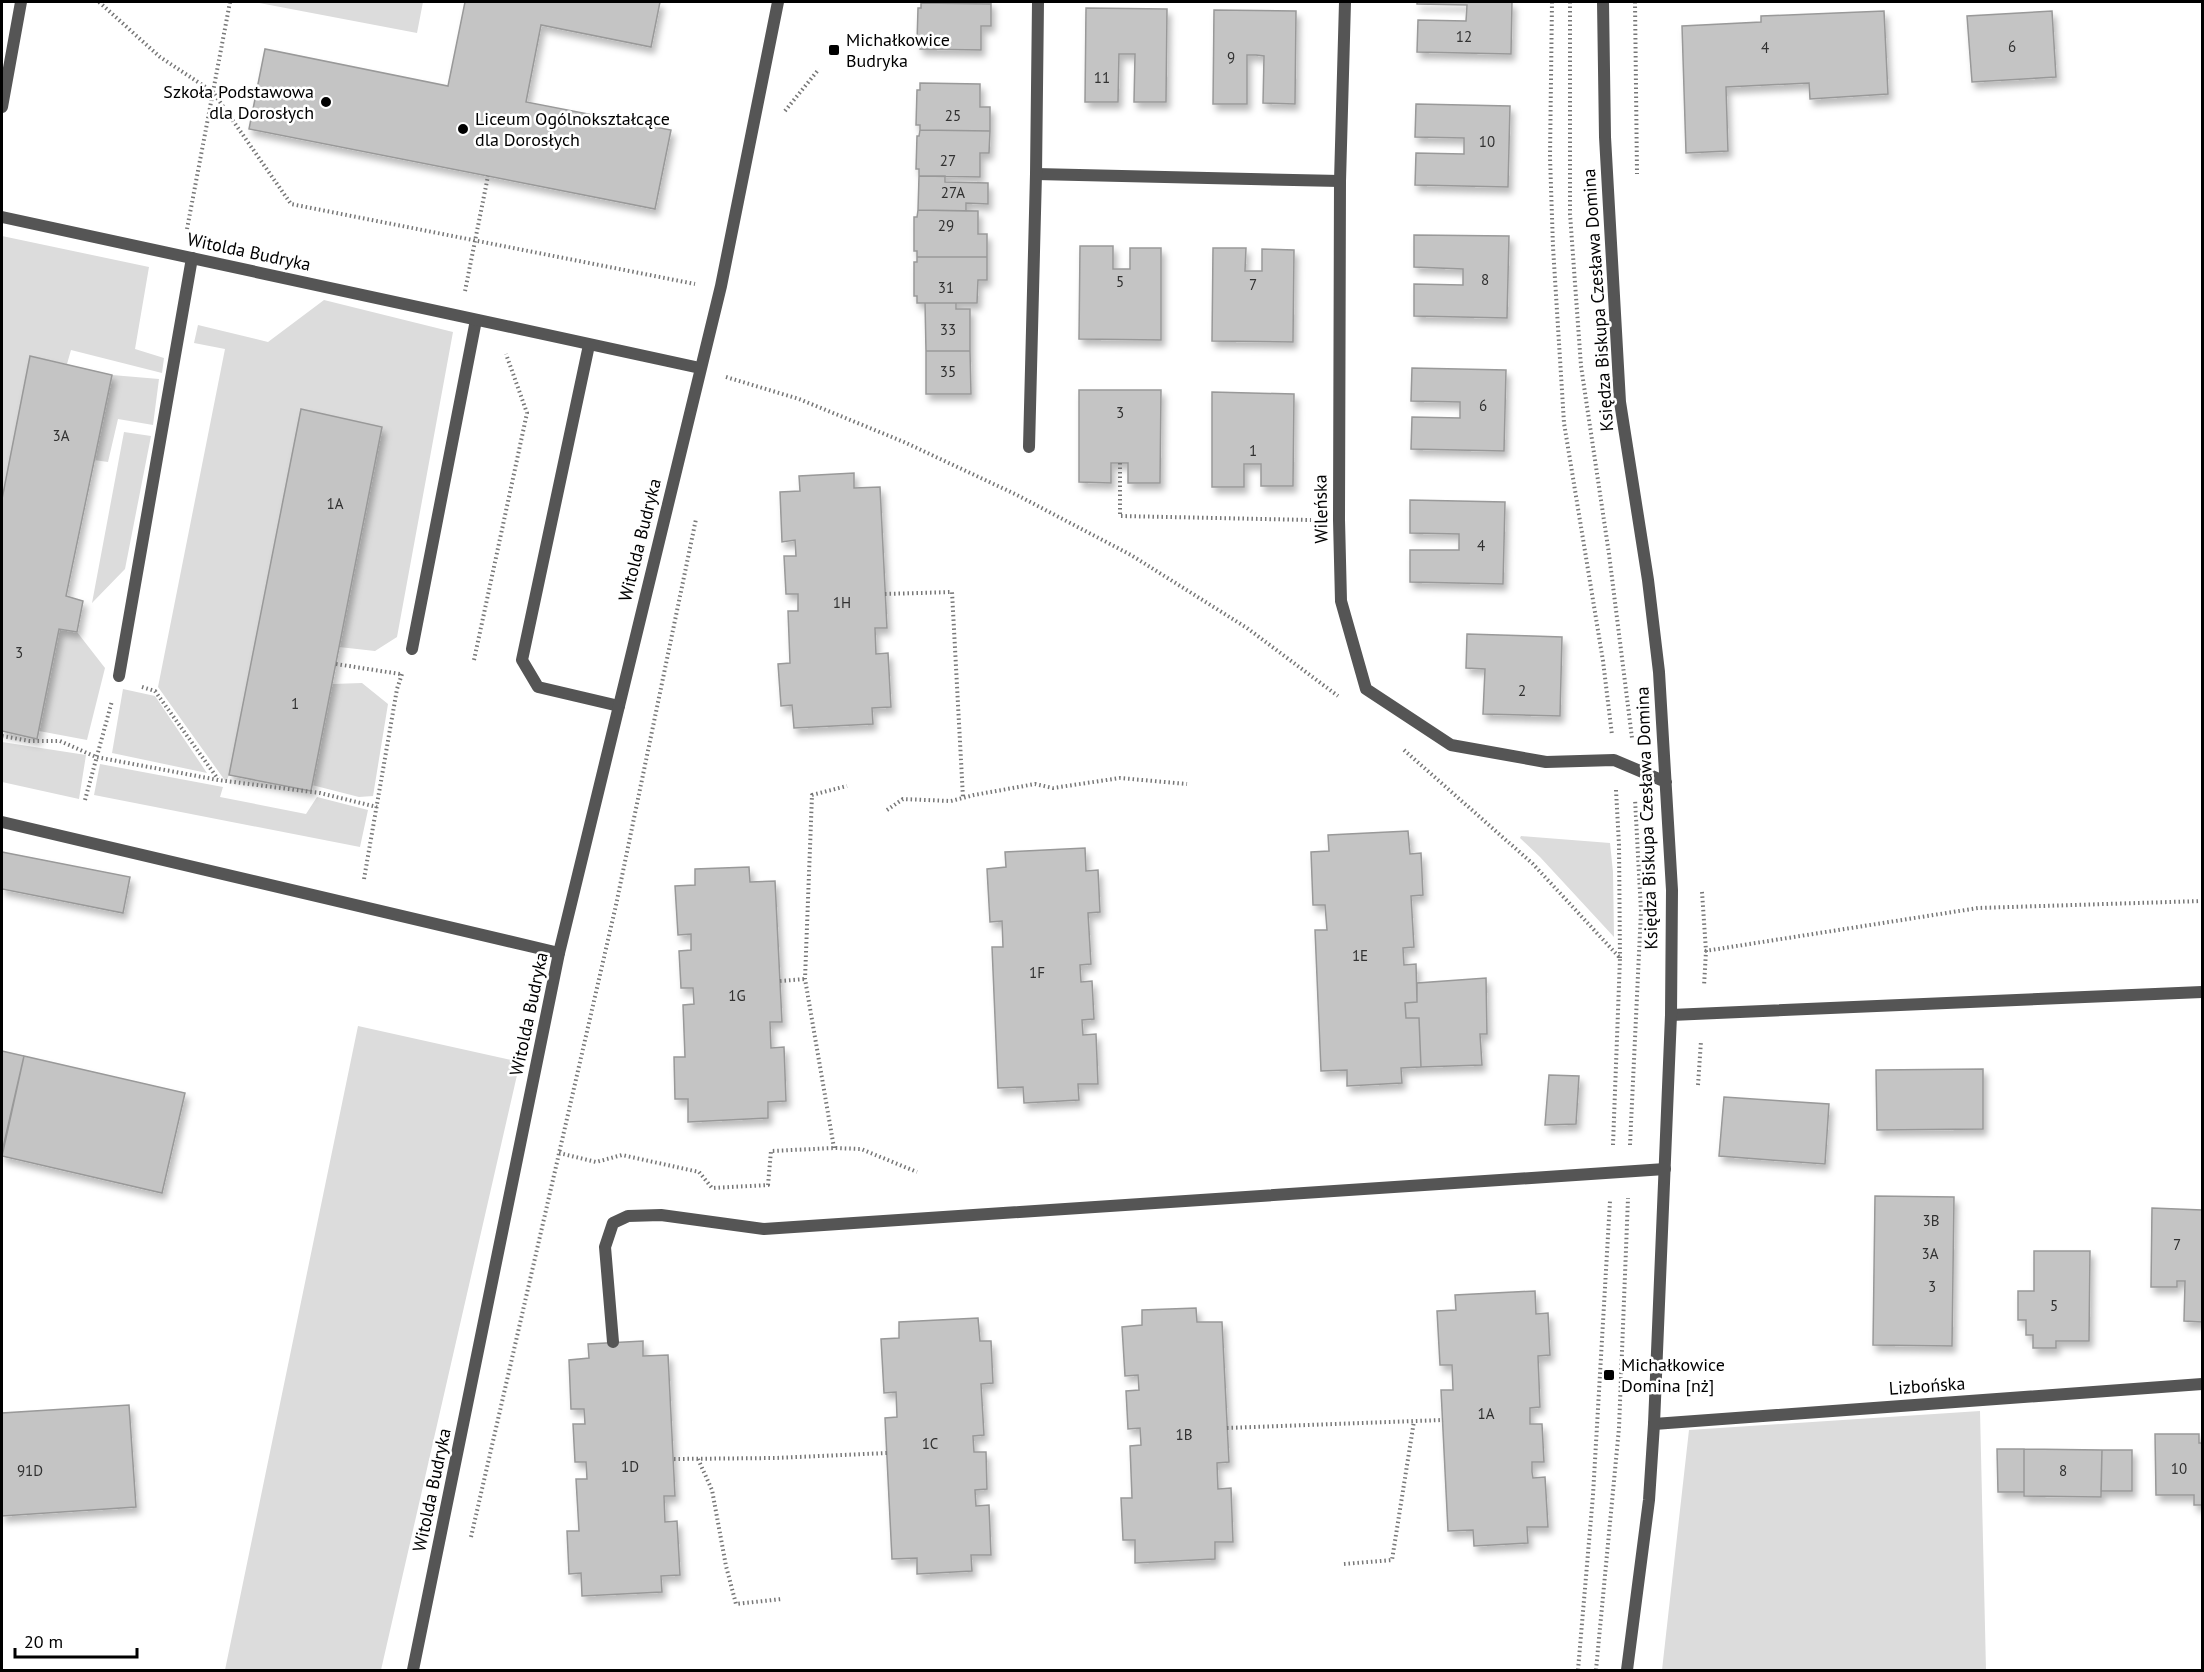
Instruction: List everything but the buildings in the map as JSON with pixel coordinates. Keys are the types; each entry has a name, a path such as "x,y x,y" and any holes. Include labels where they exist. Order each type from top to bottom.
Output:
{"street":[{"path":"2,107 21,2"},
{"name":"Witolda Budryka","path":"413,1671 560,953 721,286 778,2"},
{"path":"1029,447 1038,2"},
{"name":"Wileńska","path":"1345,2 1340,180 1339,520 1341,601 1366,689 1451,745 1546,762 1614,760 1666,782"},
{"name":"Księdza Biskupa Czesława Domina","path":"1603,2 1605,149 1620,402 1648,580 1659,672 1672,890 1671,1015 1654,1424 1649,1500 1628,1671"},
{"path":"1036,174 1340,180"},
{"name":"Witolda Budryka","path":"2,217 700,368"},
{"path":"119,676 192,258"},
{"path":"412,649 476,320"},
{"path":"590,345 522,660 538,687 619,706"},
{"path":"2,822 560,953"},
{"path":"1671,1015 2202,992"},
{"path":"613,1342 605,1247 613,1223 628,1216 661,1215 764,1229 1665,1169"},
{"name":"Lizbońska","path":"1654,1424 2202,1384"}],"path":[{"path":"99,2 160,57 213,92 291,204 696,284"},
{"path":"185,238 230,2"},
{"path":"1552,2 1552,202 1564,423 1603,661 1614,760 1619,846 1620,958 1612,1173 1593,1495 1578,1671"},
{"path":"1570,2 1570,214 1581,366 1631,718 1641,911 1619,1428 1596,1671"},
{"path":"465,294 488,176"},
{"path":"474,660 527,413 505,350"},
{"path":"723,388 725,377 799,399 903,442 1015,494 1131,555 1247,628 1346,701"},
{"path":"1120,463 1120,516 1339,520"},
{"path":"468,1548 616,904 696,517"},
{"path":"885,594 952,592 963,798"},
{"path":"359,907 397,689 412,649"},
{"path":"336,664 402,675"},
{"path":"85,800 119,676 127,683 155,692 218,780"},
{"path":"2,736 30,741 60,741 96,757 218,780 320,793 376,807"},
{"path":"1396,743 1533,864 1620,958"},
{"path":"887,810 903,799 951,801 1035,784 1053,789 1120,778 1187,784"},
{"path":"834,1148 805,979 812,795 848,786"},
{"path":"1672,957 1897,919 1978,908 2202,901"},
{"path":"780,981 805,979"},
{"path":"560,1153 596,1162 622,1155 699,1172 712,1188 768,1185 771,1151 861,1149 917,1172"},
{"path":"1227,1428 1443,1419"},
{"path":"1344,1564 1392,1560 1414,1421"},
{"path":"674,1459 775,1458 887,1453"},
{"path":"698,1459 711,1490 736,1604 782,1599"}],"shaded area":[{"path":"254,2 423,2 417,33"},
{"path":"2,236 149,267 135,349 164,358 162,373 71,350 67,364 30,356 2,499"},
{"path":"324,300 453,332 397,637 375,651 339,647 382,427 301,409 226,782 158,687 225,349 194,343 198,325 268,342"},
{"path":"112,375 159,379 153,425 118,419 108,462 94,460"},
{"path":"124,432 151,436 125,569 92,603"},
{"path":"59,629 77,632 105,668 87,740 39,731"},
{"path":"362,683 388,704 373,796 359,797 312,785 332,684"},
{"path":"123,689 155,696 207,773 112,753"},
{"path":"2,742 86,755 79,799 2,782"},
{"path":"100,764 223,787 220,797 306,814 317,797 368,810 360,847 94,795"},
{"path":"1521,836 1610,843 1614,937 1520,838"},
{"path":"358,1026 520,1062 381,1670 225,1670"},
{"path":"1980,1411 1986,1670 1662,1670 1689,1430"}],"place":[{"name":"Michałkowice Budryka","path":"834,50"},
{"name":"Szkoła Podstawowa dla Dorosłych","path":"326,102"},
{"name":"Liceum Ogólnokształcące dla Dorosłych","path":"463,129"},
{"name":"Michałkowice Domina [nż]","path":"1609,1375"}]}
